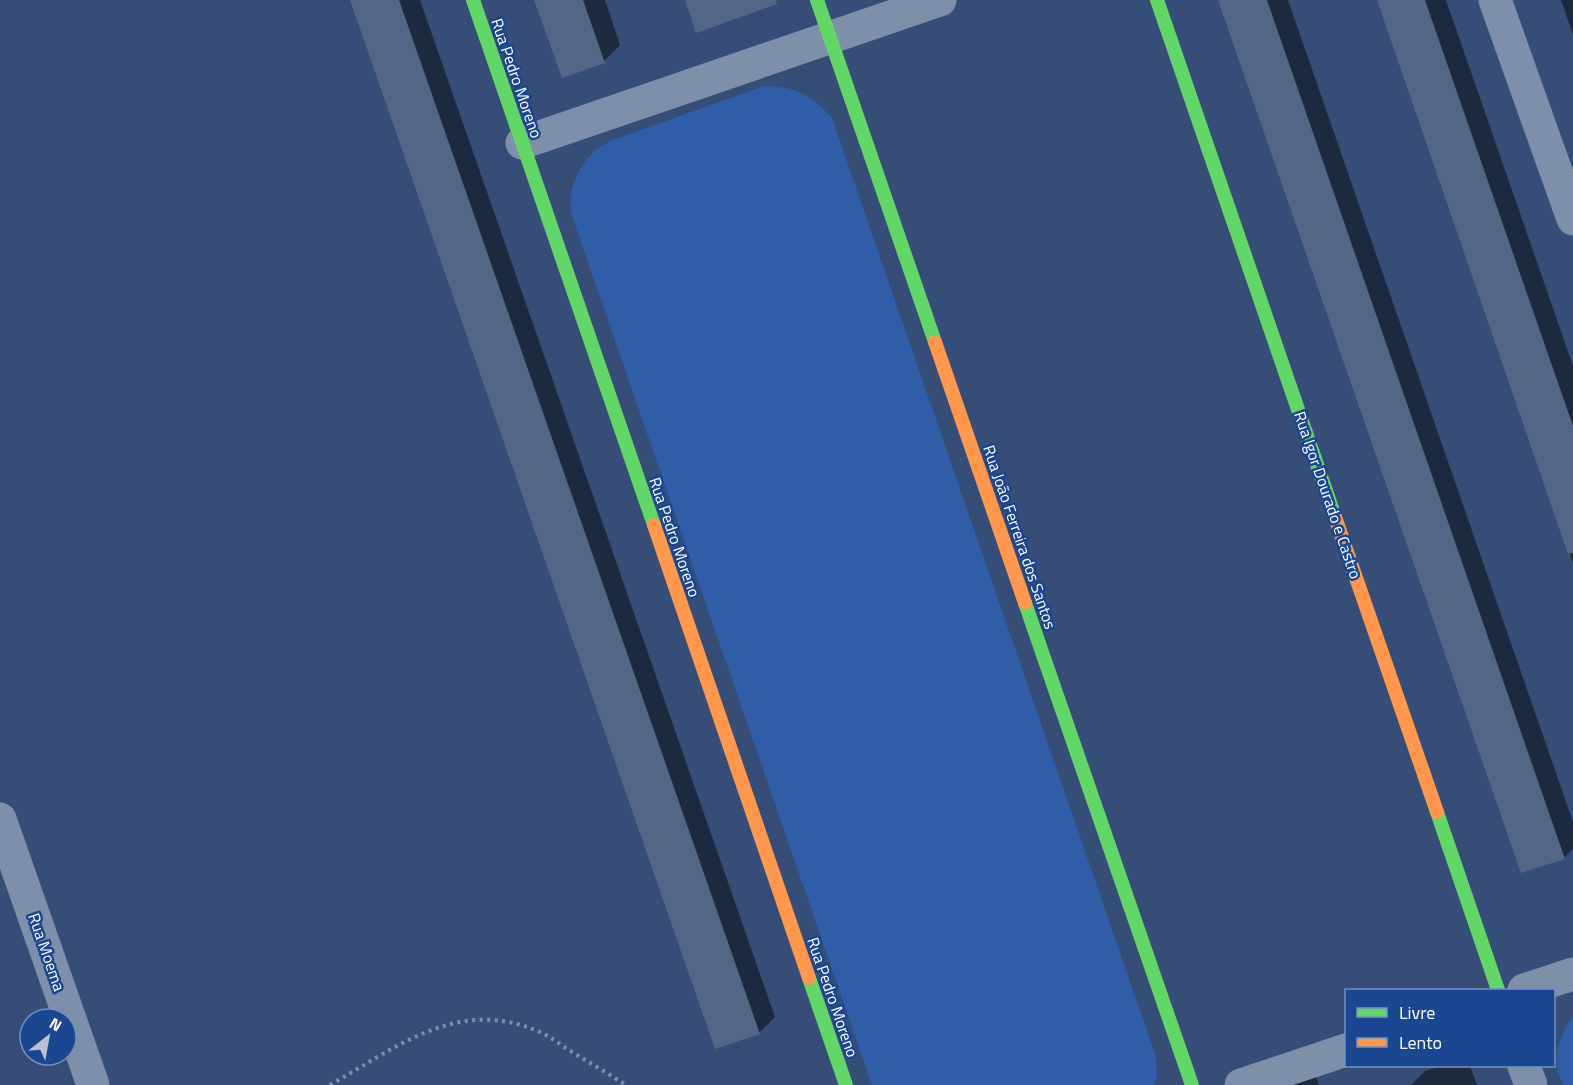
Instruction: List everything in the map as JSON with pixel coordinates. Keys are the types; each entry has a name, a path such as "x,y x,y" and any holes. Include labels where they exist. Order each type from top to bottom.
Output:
{"street":[{"name":"Rua Pedro Moreno","path":"473,0 846,1085"},
{"name":"Rua João Ferreira dos Santos","path":"817,0 1192,1085"},
{"path":"522,143 940,0"},
{"name":"Rua Igor Dourado e Castro","path":"1157,0 1498,989"},
{"path":"1495,0 1573,219"},
{"name":"Rua Moema","path":"0,819 93,1085"},
{"path":"1527,989 1573,974"},
{"path":"1242,1085 1345,1051"},
{"path":"1525,1067 1531,1085"}],"path":[{"path":"330,1085 422,1033 469,1020 494,1020 518,1024 541,1032 626,1085"}],"shaded area":[{"path":"764,86 775,86 802,93 817,103 832,118 1156,1057 1157,1075 1154,1085 872,1085 571,213 575,180 585,162 600,147 610,141"},
{"path":"1573,1017 1573,1085 1563,1085 1556,1061 1558,1047"}],"building":[{"path":"350,0 399,0 760,1034 715,1049"},
{"path":"534,0 583,0 605,63 562,78"},
{"path":"685,0 776,0 777,4 696,33"},
{"path":"1218,0 1267,0 1565,859 1521,873"},
{"path":"1377,0 1425,0 1573,426 1573,553 1568,554"}],"traffic: fast":[{"path":"473,0 654,525"},
{"path":"817,0 935,342"},
{"path":"1157,0 1334,514"},
{"path":"1025,603 1192,1085"},
{"path":"1437,812 1498,989"},
{"path":"809,978 846,1085"}],"traffic: slow":[{"path":"935,342 1025,603"},
{"path":"1334,514 1437,812"},
{"path":"654,525 809,978"}]}
